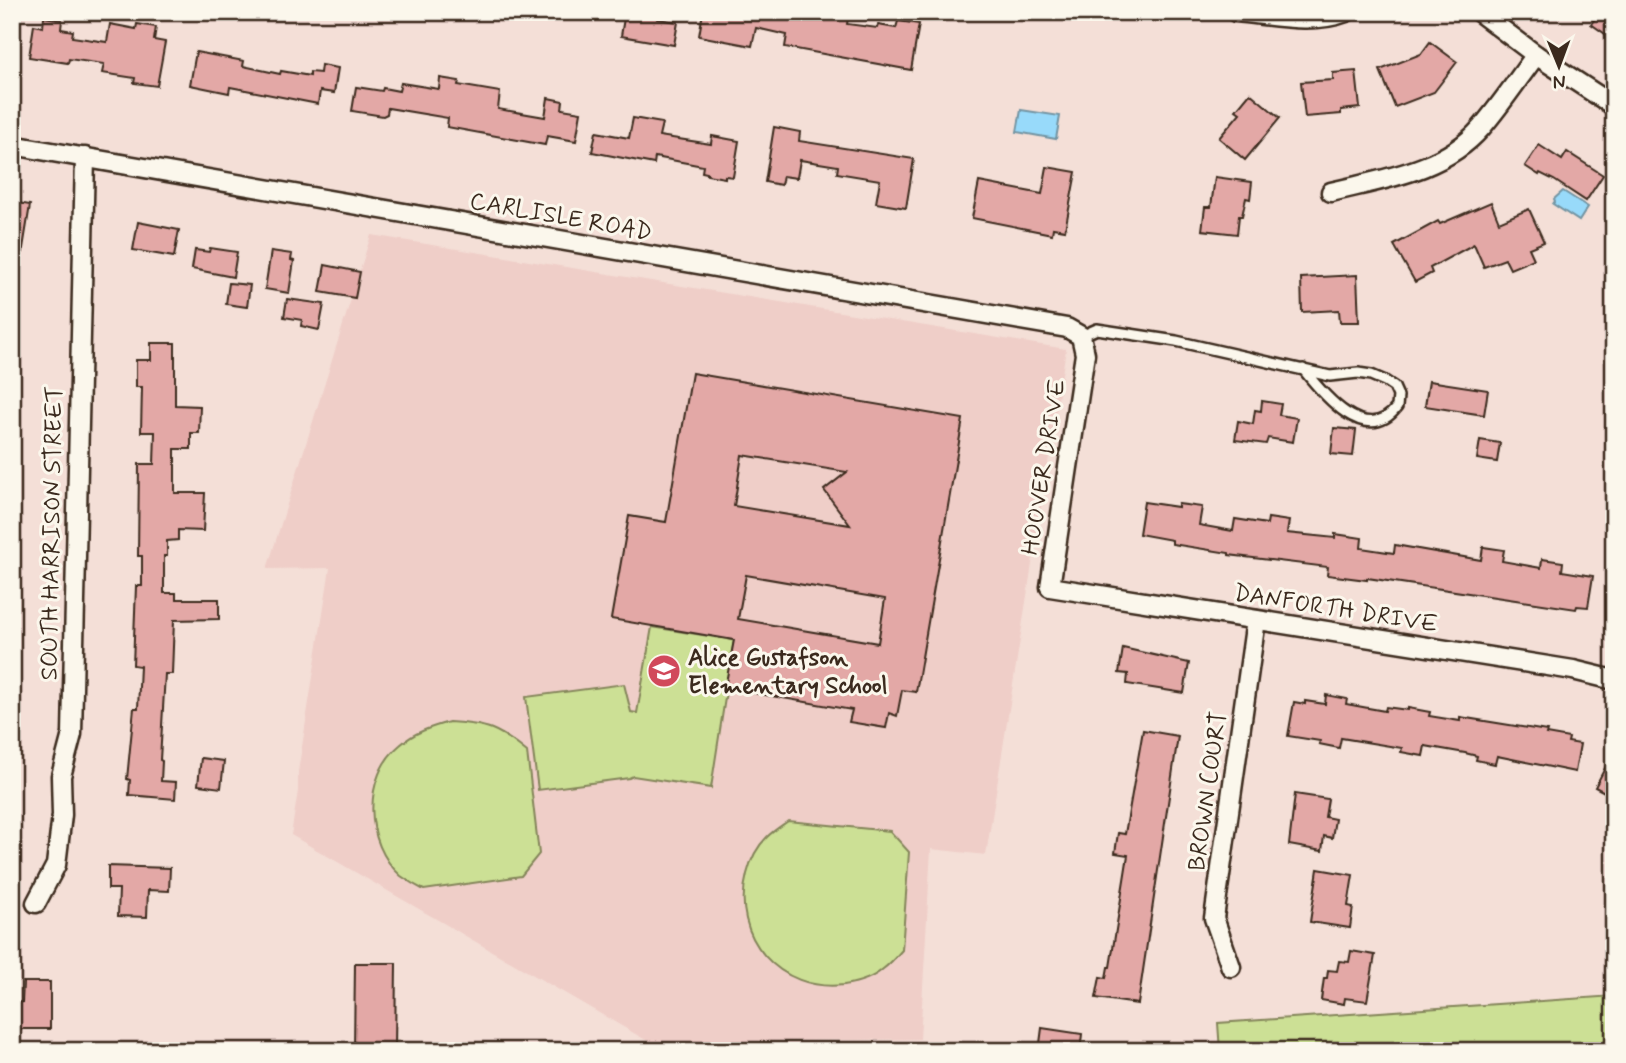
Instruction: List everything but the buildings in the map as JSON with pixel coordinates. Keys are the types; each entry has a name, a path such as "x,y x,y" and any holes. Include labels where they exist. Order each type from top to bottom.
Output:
{"street":[{"path":"1236,12 1315,19 1331,18 1346,12"},
{"path":"1479,12 1536,55 1614,106"},
{"path":"1331,192 1416,170 1451,153 1480,130 1536,55"},
{"name":"CARLISLE ROAD","path":"12,145 1067,327 1081,336"},
{"name":"SOUTH HARRISON STREET","path":"36,903 56,865 62,815 61,776 72,734 85,157"},
{"name":"HOOVER DRIVE","path":"1050,587 1085,354 1081,336"},
{"name":"DANFORTH DRIVE","path":"1050,587 1573,670 1614,680"},
{"name":"BROWN COURT","path":"1231,967 1214,918 1256,621"}],"lane":[{"path":"1081,336 1097,329 1176,341 1303,369 1330,376 1358,373 1381,378 1396,391 1399,400 1397,407 1378,419 1368,421 1353,417 1332,402 1303,369"}],"shaded area":[{"name":"Alice Gustafson Elementary School","path":"371,235 1066,349 986,855 931,849 920,1039 651,1043 291,835 298,772 330,568 267,569"}],"green space":[{"path":"652,627 734,640 711,788 633,776 538,790 526,697 624,684 631,712 637,713"},
{"path":"449,722 491,729 508,737 527,752 539,854 521,876 424,890 401,876 380,846 374,829 372,810 379,774 400,745 430,728"},
{"path":"788,821 890,831 909,852 902,950 875,975 844,985 821,985 799,980 781,970 765,956 753,939 746,919 744,897 748,869 763,841"},
{"path":"1614,996 1614,1051 1220,1051 1218,1023"}],"water":[{"path":"1021,110 1060,116 1056,139 1017,132"},
{"path":"1563,191 1588,207 1579,221 1553,204 1554,199"}],"place":[{"name":"Alice Gustafson Elementary School","path":"664,671"}]}
